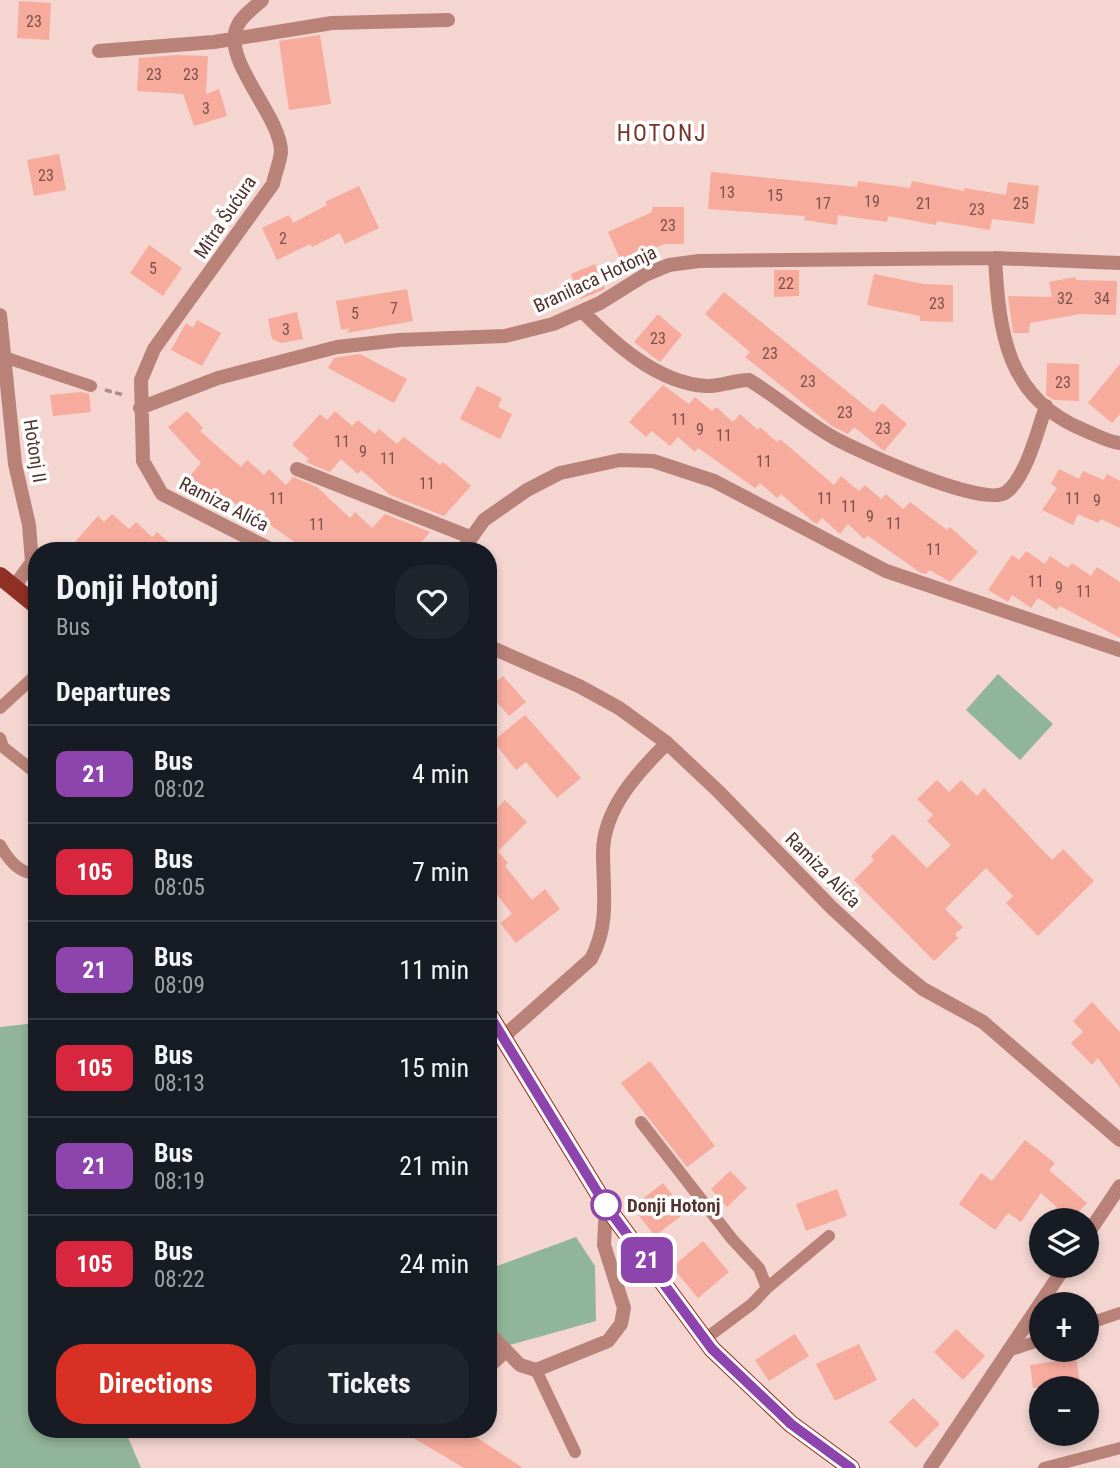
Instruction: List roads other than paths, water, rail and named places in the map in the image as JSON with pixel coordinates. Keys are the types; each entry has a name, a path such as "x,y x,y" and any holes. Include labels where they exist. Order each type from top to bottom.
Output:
{"main road":[{"path":"7,581 28,598"},
{"path":"497,1026 606,1205 705,1339 791,1424 851,1468"}],"street":[{"path":"234,38 238,23 262,0"},
{"path":"99,51 234,38 332,23 448,20"},
{"name":"Mitra Šućura","path":"140,403 141,380 153,349 273,184 281,152 275,126 239,61 234,38"},
{"path":"995,258 1001,329 1014,370 1046,406 1073,426 1120,443"},
{"name":"Branilaca Hotonja","path":"140,403 218,378 337,347 399,340 505,336 553,324 668,264 699,261 995,258 1120,263"},
{"path":"582,311 615,343 676,379 709,387 748,380 838,440 918,475 972,494 989,496 1004,493 1018,478 1046,406"},
{"name":"Hotonj II","path":"0,315 3,379 15,464 30,542"},
{"name":"Ramiza Alića","path":"140,403 143,461 162,494 256,542"},
{"path":"467,542 484,520 505,504 560,473 620,460 653,461 715,481 886,571 1120,650"},
{"path":"297,469 470,537"},
{"name":"Hotonj II","path":"7,581 28,565"},
{"name":"Ramiza Alića","path":"497,650 579,686 619,708 667,743 719,792 831,907 897,968 923,989 983,1022 1120,1140"},
{"path":"504,1036 591,959 598,945 606,909 605,835 616,806 634,777 667,743"},
{"path":"1099,1217 1120,1186"},
{"path":"497,1342 520,1365 536,1370 608,1341 621,1324 624,1308 604,1245 606,1205"},
{"path":"930,1468 1057,1278"}],"lane":[{"path":"4,357 91,386"},
{"path":"0,708 28,682"},
{"path":"0,738 3,747 28,767"},
{"path":"0,845 8,859 28,874"},
{"path":"641,1122 732,1239 759,1268 767,1288"},
{"path":"705,1339 752,1304 829,1236"},
{"path":"1099,1320 1120,1313"},
{"path":"1008,1351 1029,1343"},
{"path":"497,1361 506,1352"},
{"path":"536,1370 575,1452"},
{"path":"1044,1468 1120,1448"}],"place":[{"name":"Donji Hotonj","path":"606,1205"}],"district":[{"name":"HOTONJ","path":"662,133"}]}
